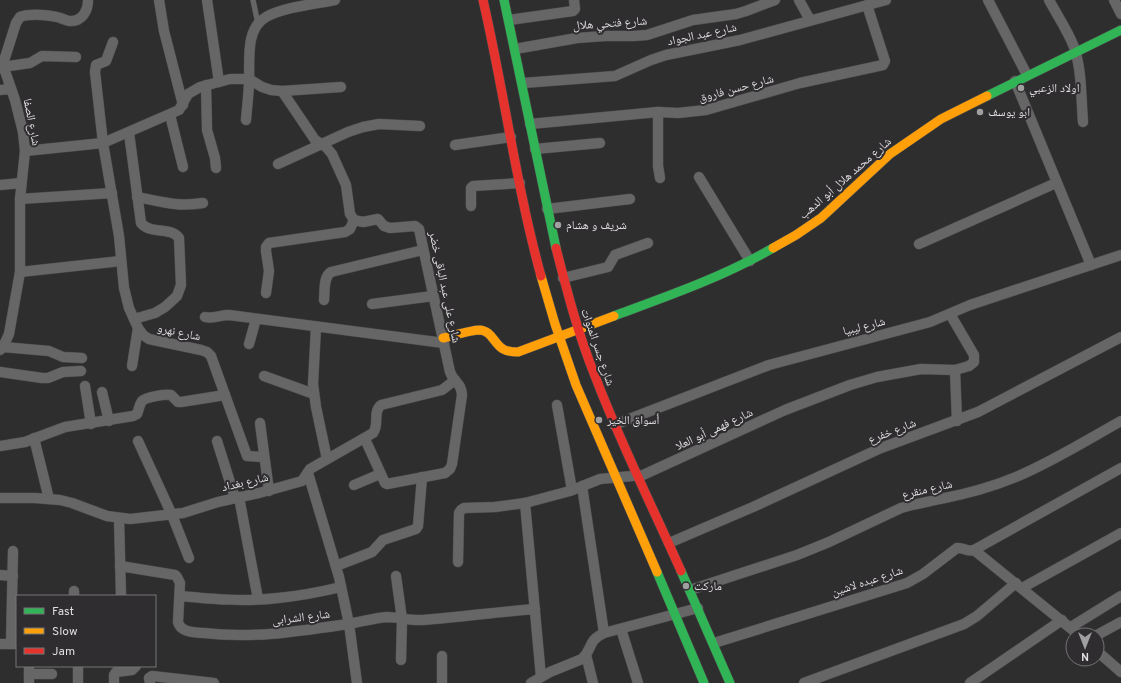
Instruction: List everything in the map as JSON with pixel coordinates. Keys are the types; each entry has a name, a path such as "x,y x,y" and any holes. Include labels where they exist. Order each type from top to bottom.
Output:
{"street":[{"path":"76,56 42,56 30,63 1,66 16,23 20,17 30,15 58,17 70,21 77,20 83,16 87,9 88,0"},
{"path":"207,0 219,82"},
{"path":"246,120 250,49 252,36 258,24 265,17 279,12 335,0"},
{"path":"483,0 503,86 520,183 538,263 559,338 595,432 616,477 704,683"},
{"name":"شارع جسر المنوات","path":"504,0 523,83 547,210 563,278 579,331 614,425 714,643 730,683"},
{"path":"509,20 573,11 575,8 574,0"},
{"name":"شارع فتحي هلال","path":"515,49 584,37 633,36 648,34 693,20 746,12 775,0"},
{"path":"799,0 810,20"},
{"name":"شارع عبد الجواد","path":"523,83 615,76 651,60 740,40 810,20 853,4 867,5 886,0"},
{"path":"988,0 1027,75"},
{"path":"1049,0 1071,41 1075,52 1083,122"},
{"path":"1114,0 1121,14"},
{"path":"160,1 164,31 182,105"},
{"name":"شارع حسن فاروق","path":"530,124 658,112 678,113 706,110 800,83 883,65 886,61 867,5"},
{"name":"شارع محمد هلال أبو الدهب","path":"559,338 682,291 750,261 796,235 821,218 880,163 900,147 941,119 1027,75 1121,30"},
{"path":"113,42 106,61 95,67 103,144 119,236 126,298 136,323 132,366"},
{"name":"شارع الصفا","path":"1,66 11,89 23,132 25,151 20,199 20,272 9,334 2,349"},
{"path":"25,151 103,144 170,115 179,110 188,94 200,87 219,82 239,78 249,79 270,90 282,91 341,87"},
{"path":"1015,81 1056,184 1091,265"},
{"path":"206,85 207,125 216,168"},
{"path":"0,90 11,89"},
{"path":"266,294 268,271 266,246 269,243 345,232 350,229 354,220 350,214 346,185 330,150 315,140 282,91"},
{"path":"658,112 658,166 660,178"},
{"path":"170,115 183,167"},
{"path":"278,164 348,132 363,127 379,124 420,126"},
{"path":"129,133 139,219 144,227 148,229 174,233 179,238 181,285 177,296 165,307 136,323"},
{"path":"455,145 512,137"},
{"path":"535,149 600,143"},
{"path":"699,177 750,261"},
{"path":"471,206 471,188 473,186 520,183"},
{"path":"0,185 21,184"},
{"path":"919,244 1056,184"},
{"path":"20,199 112,193"},
{"path":"137,197 178,205 203,203"},
{"path":"547,210 630,199"},
{"name":"شارع على عبد الباقى خضر","path":"354,220 363,222 378,219 384,226 390,228 416,227 419,229 450,372 459,384 462,395 451,467 445,473 387,484 383,481 380,474"},
{"path":"563,278 608,267 615,255 648,243"},
{"path":"324,300 327,276 331,272 424,250"},
{"name":"شارع ليبيا","path":"614,425 769,365 909,328 950,314 970,305 1121,255"},
{"path":"20,272 121,261"},
{"path":"372,304 433,296"},
{"name":"شارع فهمى أبو العلا","path":"458,562 459,513 460,510 464,508 495,507 525,503 548,498 600,479 648,474 785,410 850,385 921,369 955,370 972,364 975,359 974,355 950,314"},
{"path":"205,317 214,318 226,315 316,327 444,340 483,330 489,333 504,351 510,353 518,352 559,338"},
{"path":"249,344 256,319"},
{"name":"شارع نهرو","path":"136,323 143,335 150,339 201,350 207,352 211,356 247,456 264,457"},
{"path":"316,327 313,374 314,394 328,459"},
{"name":"شارع خفرع","path":"669,543 753,507 882,448 978,412 1121,337"},
{"path":"2,349 49,351 63,357 82,358"},
{"path":"955,370 957,421"},
{"path":"0,372 48,378 63,372 81,371"},
{"path":"264,376 314,394"},
{"name":"شارع بغداد","path":"0,498 49,499 72,503 107,516 130,519 182,514 218,502 269,491 302,481 310,469 371,435 376,430 376,412 377,408 381,405 442,390 455,380"},
{"path":"85,386 91,424"},
{"path":"102,392 109,421"},
{"path":"0,446 25,442 65,427 133,416 137,414 141,402 147,398 171,395 178,402 181,402 225,395"},
{"path":"557,405 572,490"},
{"name":"شارع منقرع","path":"690,590 797,555 829,542 901,508 913,504 976,491 1017,477 1121,421"},
{"path":"260,422 269,491"},
{"path":"34,438 49,499"},
{"path":"354,485 380,474 365,439"},
{"path":"217,440 237,497 258,599"},
{"path":"138,441 172,515 188,558"},
{"path":"1121,468 974,550 1071,627 1121,596"},
{"path":"308,473 341,587 349,624 357,683"},
{"path":"336,566 372,552 383,540 416,529 418,524 422,477"},
{"path":"582,486 604,633"},
{"path":"525,503 541,677"},
{"path":"119,518 121,595"},
{"path":"804,683 964,624 1019,585 1121,533"},
{"name":"شارع عبده لاشين","path":"714,643 907,583 923,574 957,548 969,551 974,550"},
{"path":"0,644 14,644 13,551"},
{"name":"شارع الشرابى","path":"120,566 175,575 180,583 178,622 180,627 185,630 218,634 248,635 349,624 387,617 424,620 490,612 535,609"},
{"path":"0,575 13,576"},
{"path":"396,576 402,619 401,660"},
{"path":"180,596 212,599 258,599 309,594 341,587"},
{"path":"531,683 562,666 576,662 586,655 594,639 604,633 698,608"},
{"path":"970,683 1062,620"},
{"path":"1105,631 1121,622"},
{"path":"621,629 638,683"},
{"path":"586,655 593,683"},
{"path":"442,656 442,683"},
{"path":"1105,658 1121,672"},
{"path":"78,667 78,683"},
{"path":"114,683 114,675 116,672 132,670 135,667"},
{"path":"29,674 52,674"},
{"path":"151,679 214,683"}],"lane":[{"path":"253,0 258,24"}],"traffic: fast":[{"path":"504,0 556,248"},
{"path":"987,96 1121,30"},
{"path":"614,316 715,277 773,248"},
{"path":"681,571 730,683"},
{"path":"657,572 704,683"}],"traffic: slow":[{"path":"773,248 821,218 890,154 941,119 987,96"},
{"path":"541,276 555,324 576,385 657,572"},
{"path":"443,338 480,330 490,335 503,349 518,352 614,316"}],"traffic: jam":[{"path":"483,0 524,207 541,276"},
{"path":"556,248 578,328 595,376 626,450 681,571"}],"place":[{"name":"اولاد الزعبي","path":"1021,88"},
{"name":"ابو يوسف","path":"980,112"},
{"name":"شريف و هشام","path":"558,225"},
{"name":"أسواق الخير","path":"599,420"},
{"name":"ماركت","path":"686,586"}]}
